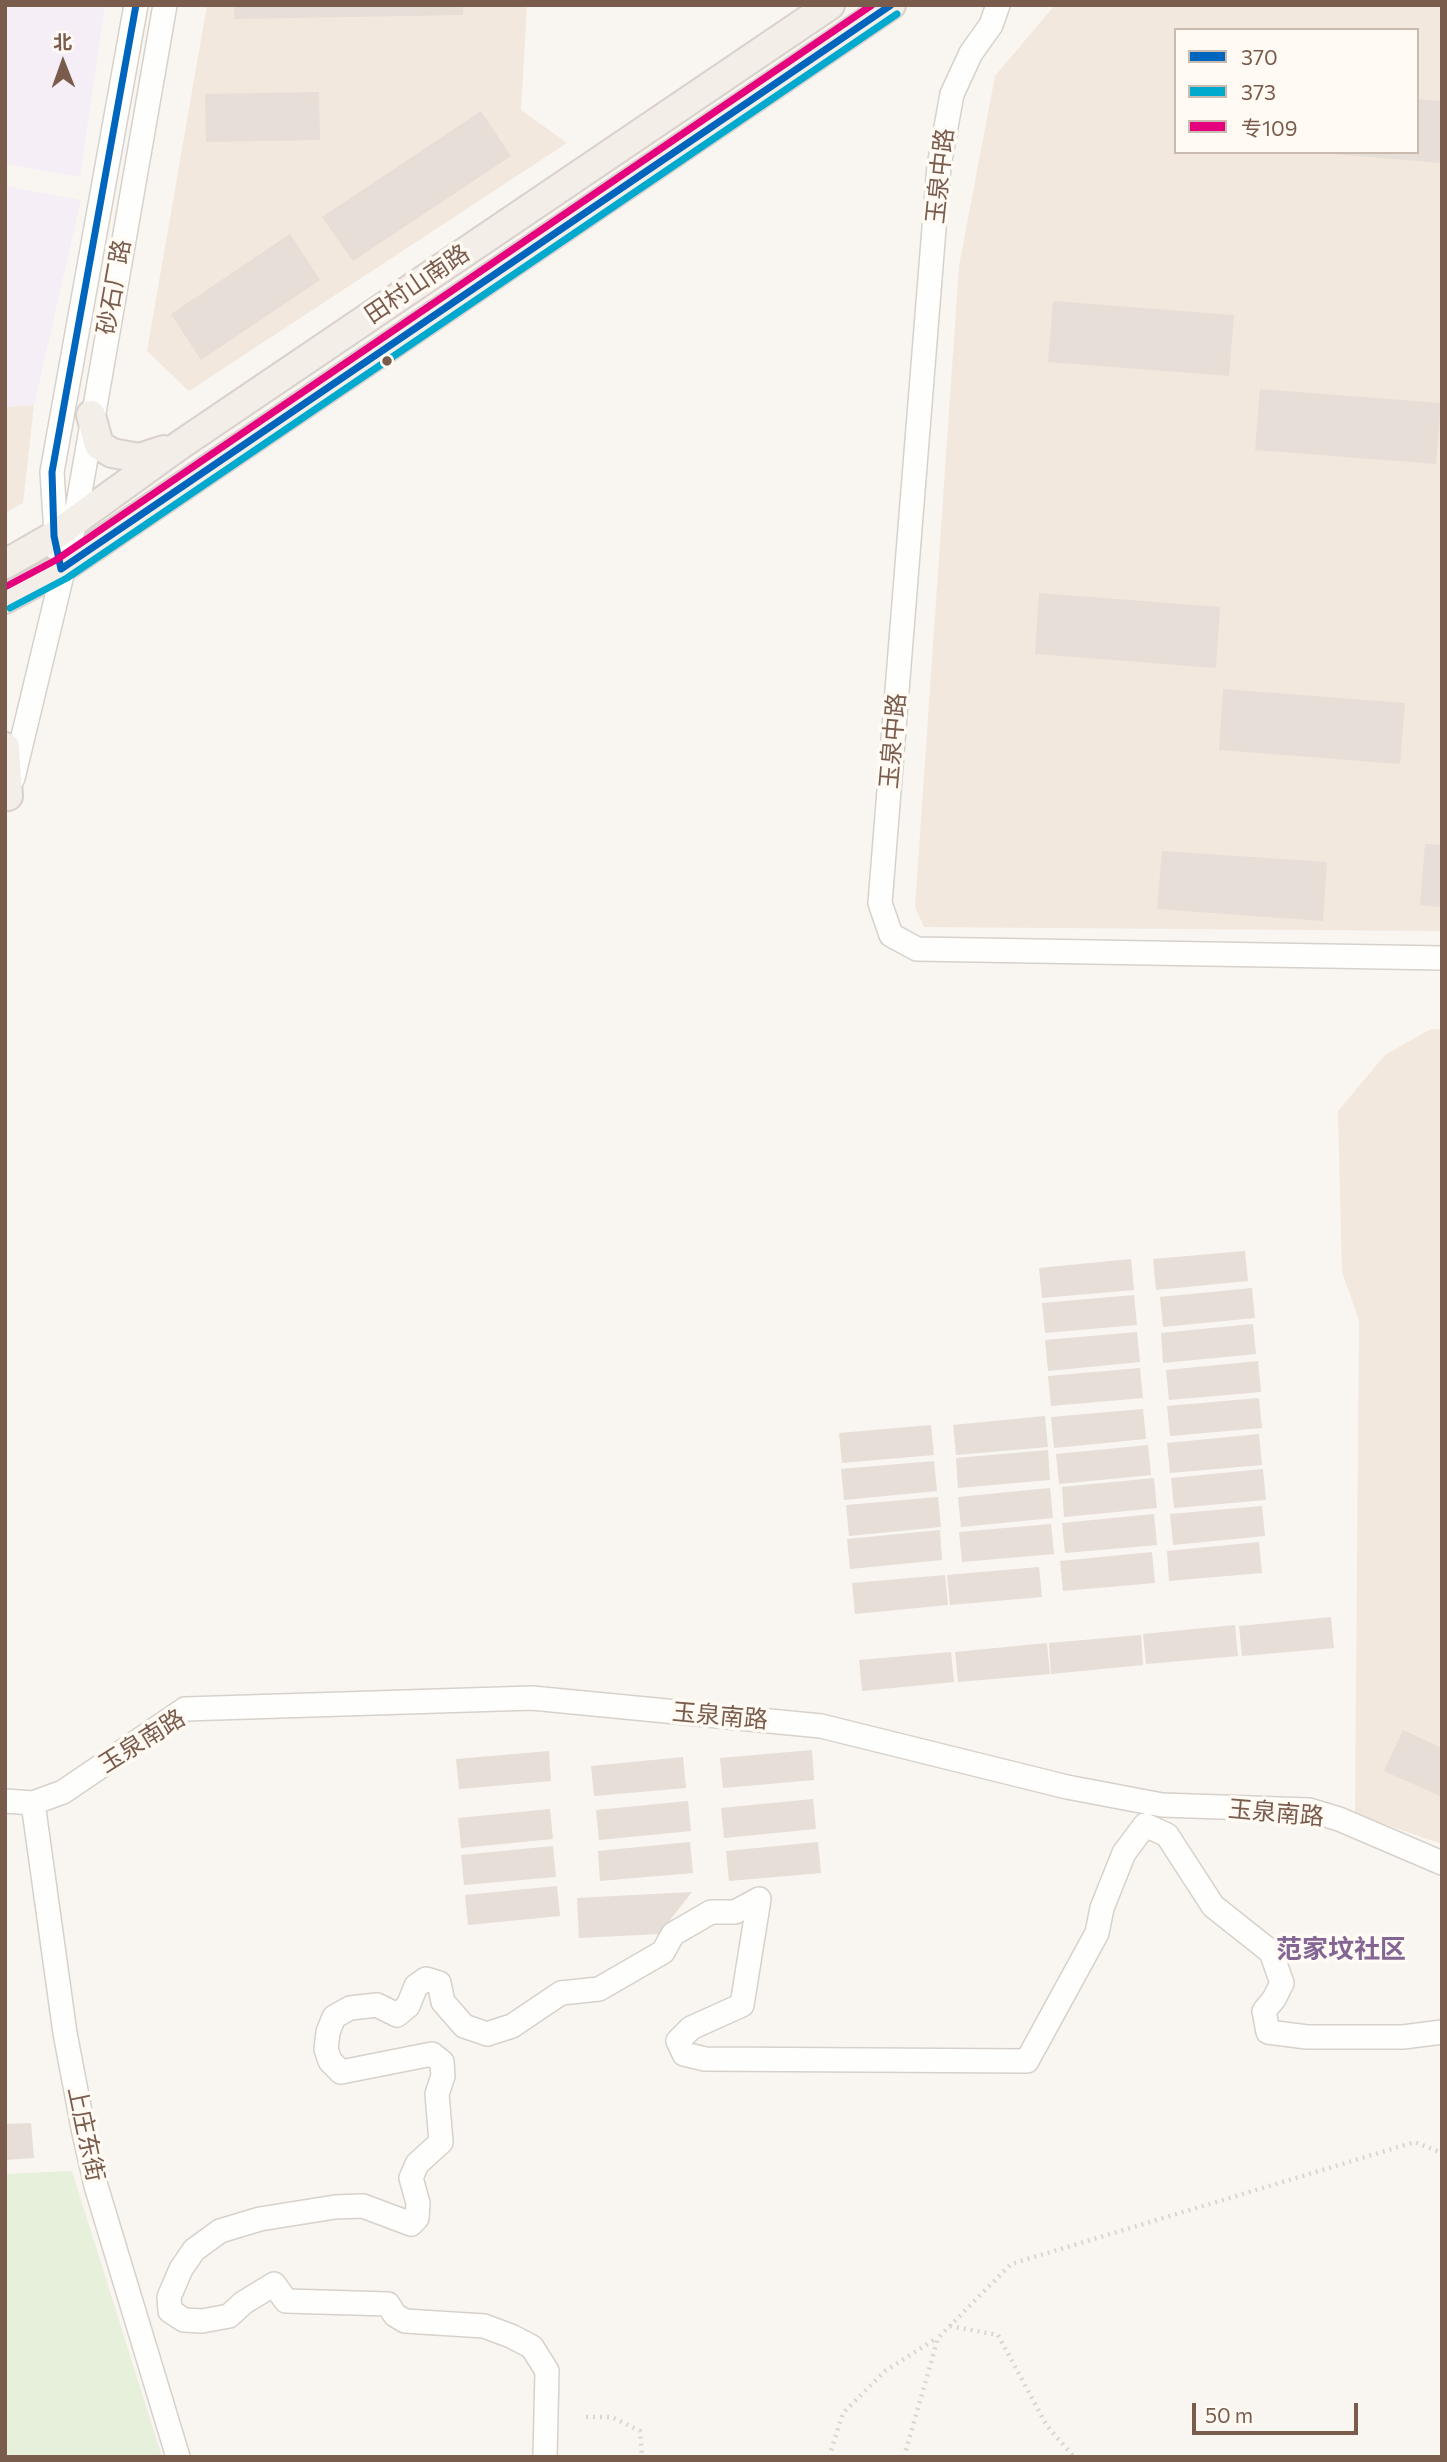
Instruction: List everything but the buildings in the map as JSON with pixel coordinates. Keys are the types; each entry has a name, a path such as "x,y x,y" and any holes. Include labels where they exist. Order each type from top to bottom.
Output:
{"main road":[{"name":"田村山南路","path":"5,564 64,528 180,445 830,5"},
{"name":"田村山南路","path":"5,599 61,569 891,5"},
{"path":"92,415 99,445 112,453 139,458 180,445"},
{"path":"5,747 7,803"}],"street":[{"name":"砂石厂路","path":"64,528 52,472 136,5"},
{"name":"砂石厂路","path":"7,803 61,569 64,528 92,415 165,5"},
{"name":"玉泉中路","path":"998,5 991,25 971,53 953,94 939,166 880,903 891,935 917,949 1442,958"},
{"name":"玉泉南路","path":"5,1801 33,1803 63,1792 185,1709 532,1698 821,1726 1067,1787 1162,1805 1310,1810 1339,1819 1442,1863"},
{"name":"上庄东街","path":"33,1803 65,2033 84,2133 96,2186 178,2457"},
{"path":"545,2457 547,2371 532,2347 511,2336 484,2326 405,2321 395,2315 388,2304 286,2301 274,2284 243,2303 229,2316 202,2321 184,2320 170,2311 169,2297 181,2269 194,2250 220,2231 260,2219 335,2207 363,2206 411,2224 417,2218 418,2203 411,2178 417,2164 441,2143 437,2094 443,2076 442,2062 432,2054 341,2072 330,2061 326,2049 328,2032 334,2017 350,2008 377,2005 397,2015 408,2006 416,1986 426,1979 439,1983 443,2002 464,2026 487,2034 512,2026 561,1993 599,1989 663,1952 673,1934 711,1912 735,1912 760,1899 742,2005 691,2028 678,2041 684,2054 705,2059 1027,2061 1097,1933 1102,1908 1124,1853 1145,1825 1167,1835 1213,1906 1271,1952 1282,1983 1264,2011 1268,2032 1307,2037 1403,2037 1442,2032"}],"path":[{"path":"829,2457 842,2413 885,2371 938,2338 1011,2264 1415,2142 1442,2153"},
{"path":"949,2326 998,2335 1047,2426 1074,2457"},
{"path":"904,2457 938,2338"},
{"path":"586,2417 612,2417 640,2431 642,2457"}],"shaded area":[{"path":"5,5 105,5 80,177 5,164"},
{"path":"207,5 527,5 521,110 567,143 189,391 147,351"},
{"path":"1442,5 1442,931 924,927 915,907 959,266 995,76 1054,6"},
{"path":"5,186 81,200 34,405 5,407"},
{"path":"34,405 23,503 5,513 5,407"},
{"path":"1431,1029 1442,1030 1442,1844 1355,1814 1359,1320 1342,1272 1338,1111 1385,1055"}],"green space":[{"path":"72,2171 162,2457 5,2457 5,2174"}],"transit line":[{"name":"370","path":"136,5 52,472 54,536 61,569 891,5"},
{"name":"专109","path":"5,587 56,560 872,5"},
{"name":"373","path":"10,608 67,578 897,14"}],"district":[{"name":"范家坟社区","path":"1341,1949"}]}
